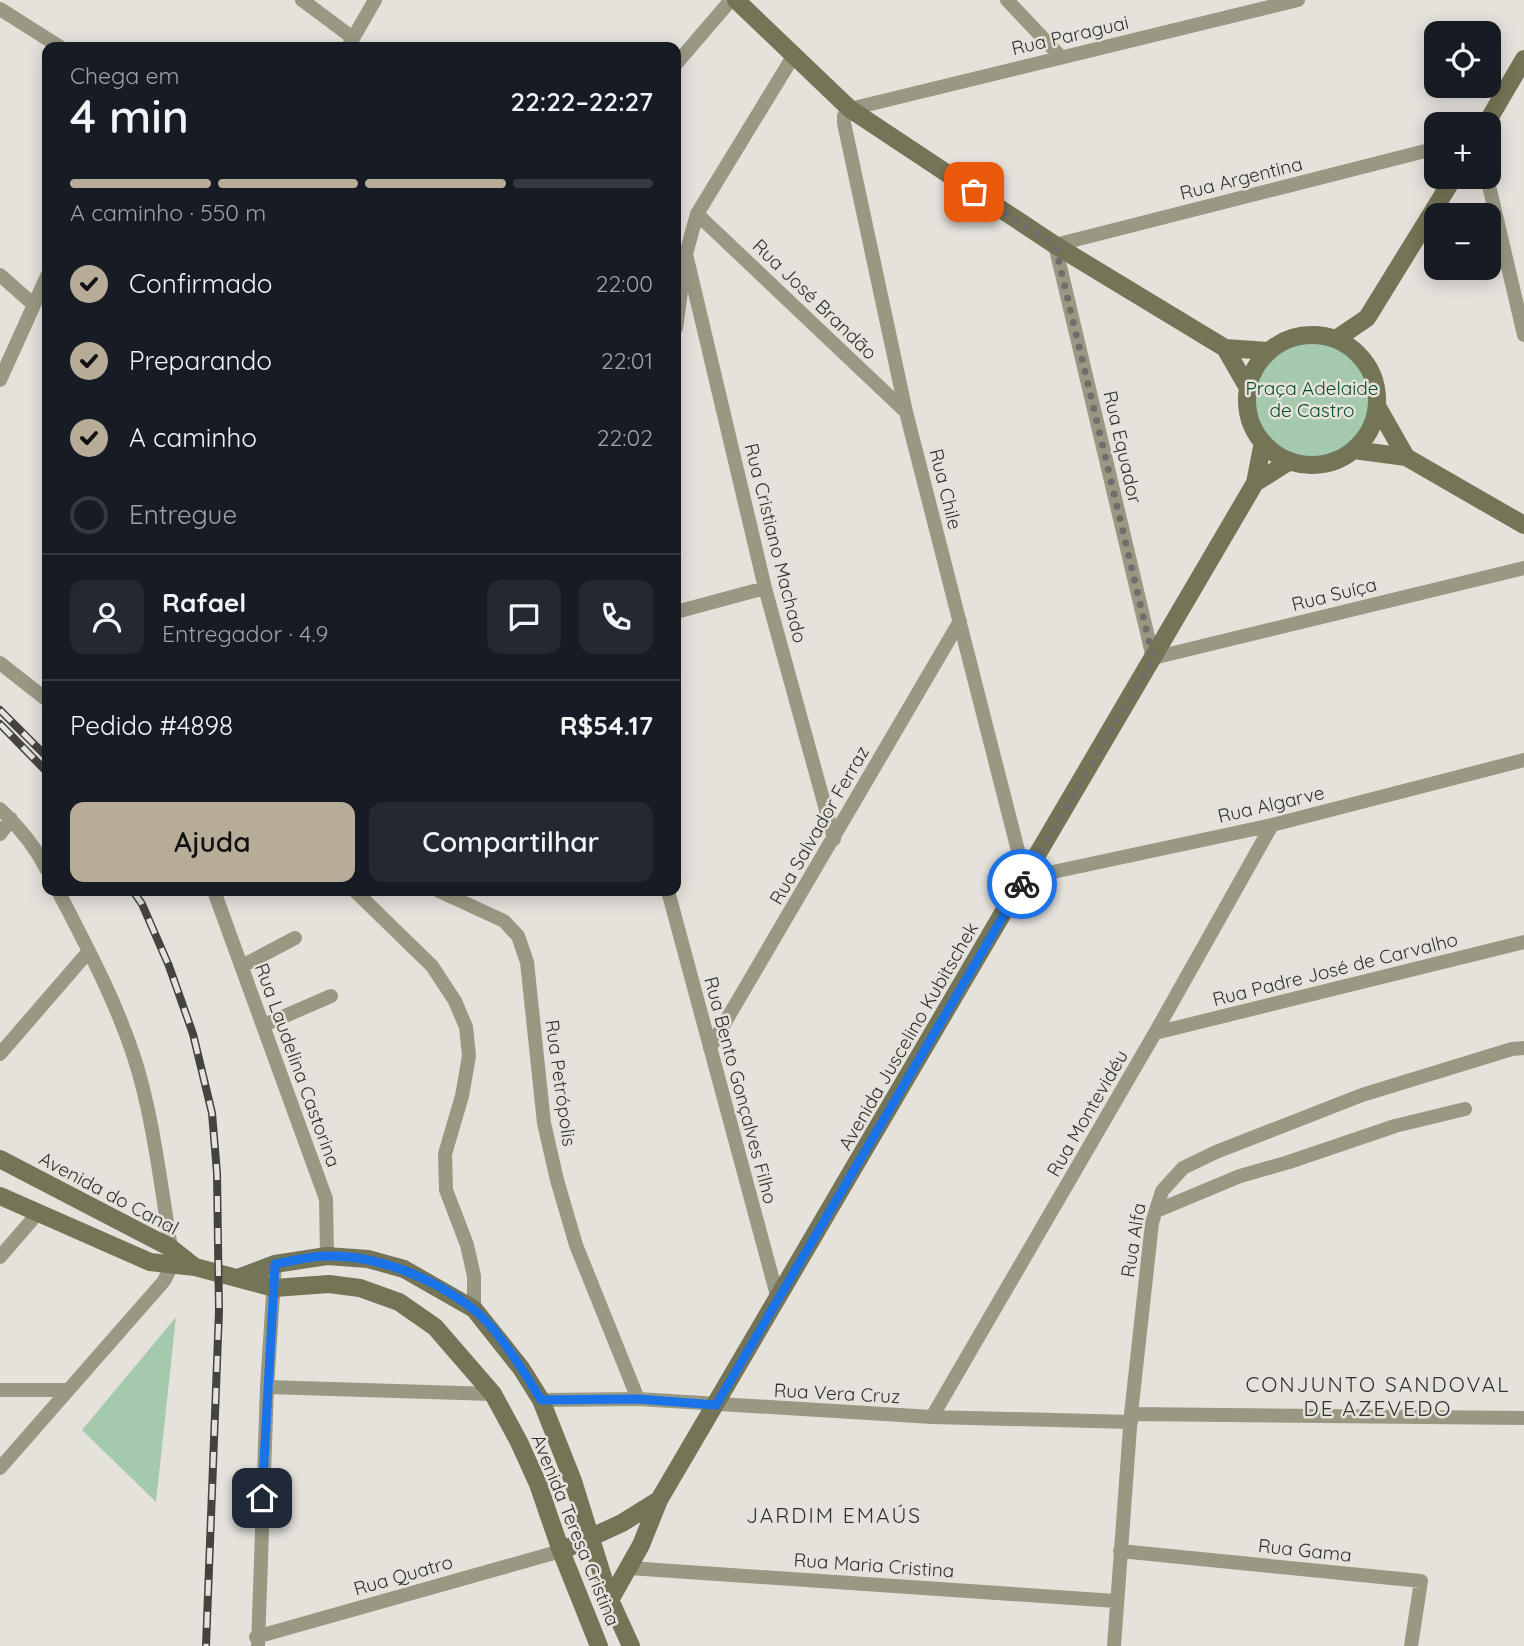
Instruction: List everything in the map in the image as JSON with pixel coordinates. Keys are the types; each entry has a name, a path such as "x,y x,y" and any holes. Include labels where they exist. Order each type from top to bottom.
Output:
{"street":[{"path":"302,0 349,42"},
{"path":"351,42 375,0"},
{"path":"1007,0 1061,57"},
{"name":"Rua Paraguai","path":"850,108 1061,57 1253,5 1298,0"},
{"path":"681,59 740,2 850,108 1055,245 1225,348 1268,351"},
{"path":"0,9 52,42"},
{"path":"681,291 686,254 697,214 794,55"},
{"path":"1493,112 1524,60"},
{"name":"Rua Chile","path":"850,108 844,116 844,123 906,412 1025,878"},
{"name":"Rua Argentina","path":"1055,245 1424,151"},
{"path":"1361,356 1367,318 1447,189"},
{"path":"1490,189 1524,335"},
{"name":"Rua José Brandão","path":"697,214 906,412"},
{"name":"Rua Equador","path":"1055,245 1153,658"},
{"name":"Rua Cristiano Machado","path":"686,254 765,588 834,839"},
{"path":"0,275 34,305"},
{"path":"0,380 42,287"},
{"path":"1336,339 1367,318"},
{"path":"1301,335 1336,339 1361,356 1371,371 1377,388 1377,406 1370,430 1354,450 1340,459 1307,465 1290,461 1275,454 1253,426 1248,407 1248,388 1256,368 1268,351 1283,341 1301,335"},
{"path":"1225,348 1248,388"},
{"path":"1377,406 1406,457"},
{"name":"Avenida Juscelino Kubitschek","path":"610,1600 629,1569 659,1500 1255,483 1263,442"},
{"path":"1354,450 1406,457 1524,525"},
{"name":"Avenida Juscelino Kubitschek","path":"1255,483 1290,461"},
{"name":"Rua Suíça","path":"1153,658 1524,568"},
{"path":"681,611 765,588"},
{"name":"Rua Salvador Ferraz","path":"710,1048 960,621"},
{"path":"0,663 42,692"},
{"name":"Rua Algarve","path":"1025,878 1272,825 1524,760"},
{"path":"0,834 5,814"},
{"path":"5,814 42,861"},
{"name":"Rua Montevidéu","path":"932,1418 1272,825"},
{"path":"0,1468 164,1281 171,1256 151,1132 135,1058 111,997 61,896"},
{"name":"Rua Laudelina Castorina","path":"216,896 326,1199 327,1256"},
{"path":"360,896 432,966 455,1001 466,1027 469,1056 462,1096 445,1154 446,1190 467,1245 474,1276 474,1309"},
{"name":"Rua Petrópolis","path":"450,896 504,921 518,936 527,962 544,1123 557,1180 576,1245 638,1399"},
{"name":"Rua Bento Gonçalves Filho","path":"669,896 778,1298"},
{"path":"242,966 295,938"},
{"name":"Rua Padre José de Carvalho","path":"1155,1033 1524,942"},
{"path":"0,1054 89,951"},
{"path":"264,1025 331,996"},
{"name":"Rua Alfa","path":"1114,1646 1131,1418 1152,1223 1162,1192 1183,1168 1216,1152 1362,1095 1512,1049 1524,1048"},
{"path":"1156,1211 1240,1176 1289,1163 1395,1126 1465,1109"},
{"name":"Avenida do Canal","path":"0,1160 171,1256 195,1267 238,1278"},
{"name":"Avenida do Canal","path":"0,1196 150,1262 171,1256"},
{"path":"0,1256 38,1213"},
{"name":"Avenida Teresa Cristina","path":"238,1278 275,1264 327,1256 368,1259 404,1269 474,1309 521,1367 541,1400 573,1481 610,1600 632,1646"},
{"path":"257,1641 267,1387 275,1264"},
{"name":"Avenida Teresa Cristina","path":"238,1278 274,1288 329,1284 360,1288 399,1302 435,1327 493,1394 519,1442 538,1484 599,1646"},
{"path":"267,1387 493,1394"},
{"path":"0,1390 67,1390"},
{"name":"Rua Vera Cruz","path":"541,1400 638,1399 932,1418 1524,1418"},
{"path":"561,1551 622,1523 659,1500"},
{"name":"Rua Quatro","path":"257,1641 561,1551"},
{"name":"Rua Gama","path":"1120,1551 1421,1581 1410,1646"},
{"name":"Rua Maria Cristina","path":"629,1569 1116,1601"}],"green space":[{"name":"Praça Adelaide de Castro","path":"1312,340 1335,344 1354,357 1367,376 1371,399 1367,422 1354,441 1335,454 1312,458 1289,454 1270,441 1257,422 1253,399 1257,376 1270,357 1289,344"},
{"path":"176,1317 156,1502 82,1430"}],"railway":[{"path":"0,710 42,752"},
{"path":"0,724 42,767"},
{"path":"136,896 169,966 193,1034 212,1113 217,1173 219,1311 206,1646"}],"way so far":[{"path":"974,192 1055,245 1153,658 1022,884"}],"district":[{"name":"CONJUNTO SANDOVAL DE AZEVEDO","path":"1378,1397"},
{"name":"JARDIM EMAÚS","path":"834,1516"}],"route":[{"path":"262,1498 275,1264 327,1256 368,1259 404,1269 474,1309 521,1367 541,1400 638,1399 716,1405 1022,884"}]}
